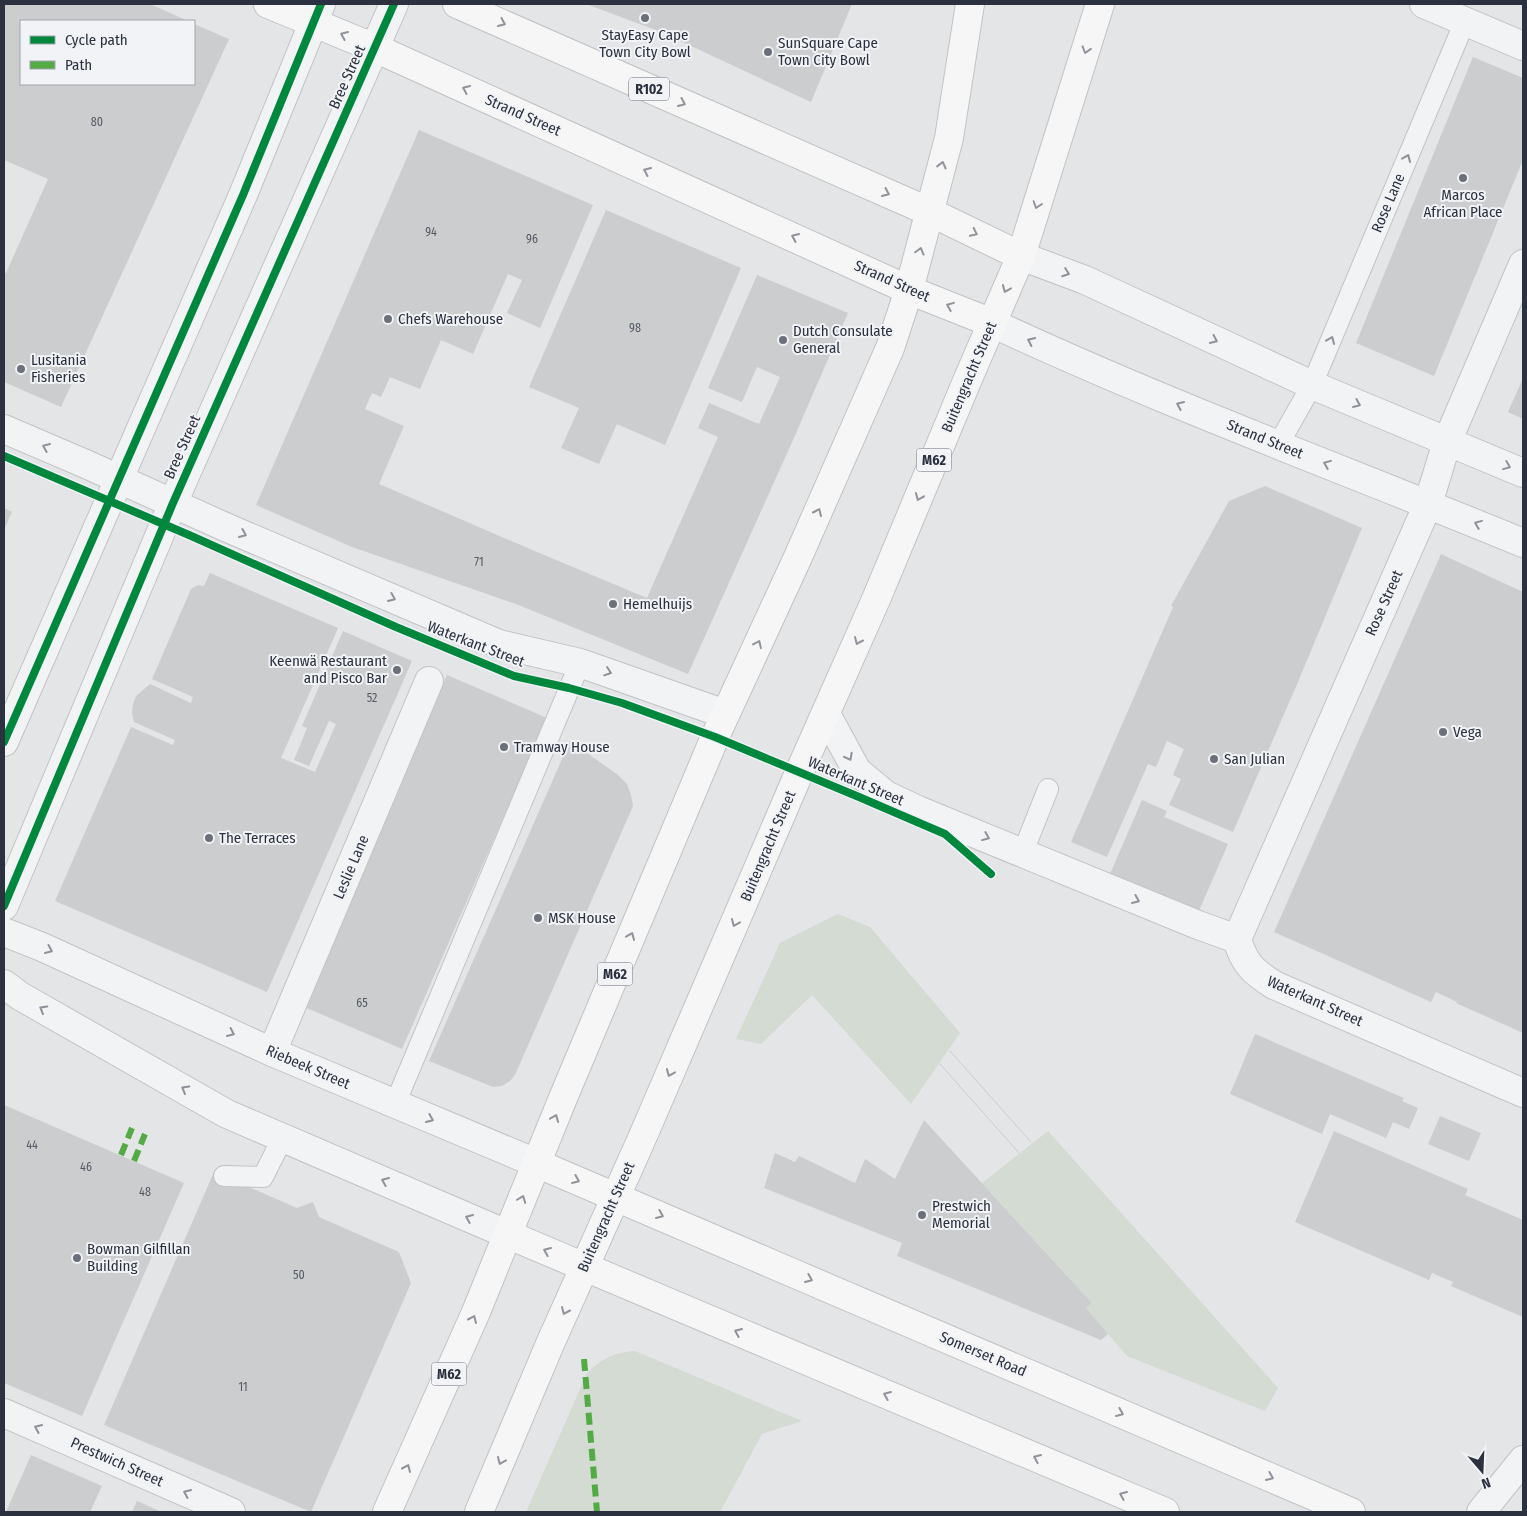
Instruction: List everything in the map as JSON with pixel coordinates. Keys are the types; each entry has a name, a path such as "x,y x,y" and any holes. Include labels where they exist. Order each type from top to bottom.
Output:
{"main road":[{"name":"Strand Street","path":"268,4 317,13 375,48 909,290 992,323"},
{"name":"R102","path":"457,4 930,212 1020,256"},
{"name":"M62","path":"387,1512 509,1234 536,1163 725,714 802,548 890,348 909,290 949,138 970,4"},
{"name":"Buitengracht Street","path":"479,1512 584,1267 878,597 1020,256 1100,4"},
{"name":"Riebeek Street","path":"536,1163 615,1197"},
{"name":"Somerset Road","path":"615,1197 1351,1512"},
{"path":"509,1234 1165,1512"}],"street":[{"name":"Bree Street","path":"4,906 173,503 394,4"},
{"path":"1424,4 1523,46"},
{"path":"4,742 243,195 317,13"},
{"path":"1020,256 1085,280 1312,385 1523,473"},
{"name":"Rose Street","path":"1236,939 1428,504 1447,442 1523,264"},
{"name":"Strand Street","path":"992,323 1051,350 1278,445 1523,543"},
{"name":"Waterkant Street","path":"4,429 232,530 499,644 580,662 725,714"},
{"name":"Leslie Lane","path":"272,1052 429,681"},
{"name":"Waterkant Street","path":"826,714 857,771 886,795 920,811 1236,939 1242,955 1256,974 1274,985 1523,1093"},
{"name":"Riebeek Street","path":"4,932 60,955 272,1052 536,1163"},
{"path":"4,984 20,996 227,1114 509,1234"},
{"name":"Prestwich Street","path":"4,1412 231,1512"},
{"path":"1481,1512 1523,1460"}],"lane":[{"name":"Rose Lane","path":"1278,445 1312,385 1465,21"},
{"path":"395,1104 580,662"},
{"path":"1023,852 1048,789"},
{"path":"224,1176 263,1177 283,1138"}],"shaded area":[{"path":"838,914 870,927 960,1033 911,1104 812,995 761,1044 736,1039 780,943"},
{"path":"1048,1131 1278,1388 1265,1411 1127,1356 1086,1308 1092,1303 982,1183"},
{"path":"635,1351 802,1421 762,1434 720,1512 526,1512 587,1373 598,1363 609,1357"}],"building":[{"path":"4,4 150,4 186,20 20,20 20,85 195,85 195,24 229,39 61,407 4,382 4,272 6,273 48,179 4,160"},
{"name":"SunSquare Cape Town City Bowl","path":"586,4 852,4 811,102 661,32"},
{"path":"1473,57 1523,78 1523,160 1434,376 1356,343"},
{"path":"419,130 593,205 540,328 507,313 522,280 508,274 473,354 441,340 420,389 390,377 381,397 372,393 365,409 404,426 379,484 537,552 647,598 718,437 698,428 709,403 759,424 780,377 757,367 742,402 708,388 757,275 848,313 688,674 516,604 352,547 256,505"},
{"path":"606,210 741,268 665,445 617,424 599,464 561,448 579,408 529,387"},
{"path":"1523,378 1523,419 1508,412"},
{"path":"1265,486 1362,528 1233,832 1169,805 1181,779 1173,775 1184,749 1167,741 1156,767 1148,764 1107,857 1071,842 1173,607 1171,606 1229,501"},
{"path":"4,508 12,512 4,530"},
{"name":"Vega","path":"1441,554 1523,592 1523,1033 1436,992 1431,1002 1274,932"},
{"name":"The Terraces","path":"210,573 338,628 281,758 315,772 336,724 329,721 309,766 294,760 307,728 302,726 343,631 412,661 267,992 55,901 131,727 173,745 175,740 134,722 133,704 136,696 150,684 191,703 193,697 152,679 191,589 198,585 204,586"},
{"path":"447,675 547,718 402,1049 302,1006"},
{"name":"MSK House","path":"570,741 618,775 627,784 633,806 515,1075 502,1086 493,1087 429,1061"},
{"path":"1142,800 1167,811 1164,817 1228,844 1198,913 1110,874"},
{"path":"1255,1034 1404,1098 1402,1101 1418,1108 1409,1129 1393,1122 1386,1138 1330,1114 1322,1134 1230,1094"},
{"name":"Bowman Gilfillan Building","path":"4,1105 184,1183 82,1416 4,1383"},
{"path":"1440,1116 1481,1133 1469,1161 1428,1144"},
{"name":"Prestwich Memorial","path":"924,1120 1092,1303 1086,1308 1108,1334 1101,1340 897,1256 902,1243 764,1188 775,1153 795,1162 799,1156 855,1183 865,1159 895,1179"},
{"path":"1334,1131 1468,1189 1465,1195 1523,1220 1523,1317 1451,1286 1453,1282 1432,1273 1429,1280 1295,1222"},
{"path":"214,1172 297,1208 313,1202 319,1217 399,1252 411,1283 311,1512 104,1425"},
{"path":"31,1455 102,1486 90,1512 6,1512"},
{"path":"137,1501 162,1512 132,1512"}],"tram line":[{"path":"950,1051 1031,1142"},
{"path":"940,1064 1019,1153"}],"marked path":[{"path":"121,1155 132,1128"},
{"path":"134,1161 145,1134"},
{"path":"584,1359 597,1512"}],"cycle path":[{"path":"4,742 243,195 321,4"},
{"path":"4,906 173,503 394,4"},
{"path":"4,456 189,535 396,627 514,676 569,688 622,703 715,737 859,797 945,834 991,874"}],"place":[{"name":"StayEasy Cape Town City Bowl","path":"645,18"},
{"name":"SunSquare Cape Town City Bowl","path":"768,52"},
{"name":"Marcos African Place","path":"1463,178"},
{"name":"Chefs Warehouse","path":"388,319"},
{"name":"Dutch Consulate General","path":"783,340"},
{"name":"Lusitania Fisheries","path":"21,369"},
{"name":"Hemelhuijs","path":"613,604"},
{"name":"Keenwä Restaurant and Pisco Bar","path":"397,670"},
{"name":"Vega","path":"1443,732"},
{"name":"Tramway House","path":"504,747"},
{"name":"San Julian","path":"1214,759"},
{"name":"The Terraces","path":"209,838"},
{"name":"MSK House","path":"538,918"},
{"name":"Prestwich Memorial","path":"922,1215"},
{"name":"Bowman Gilfillan Building","path":"77,1258"}]}
